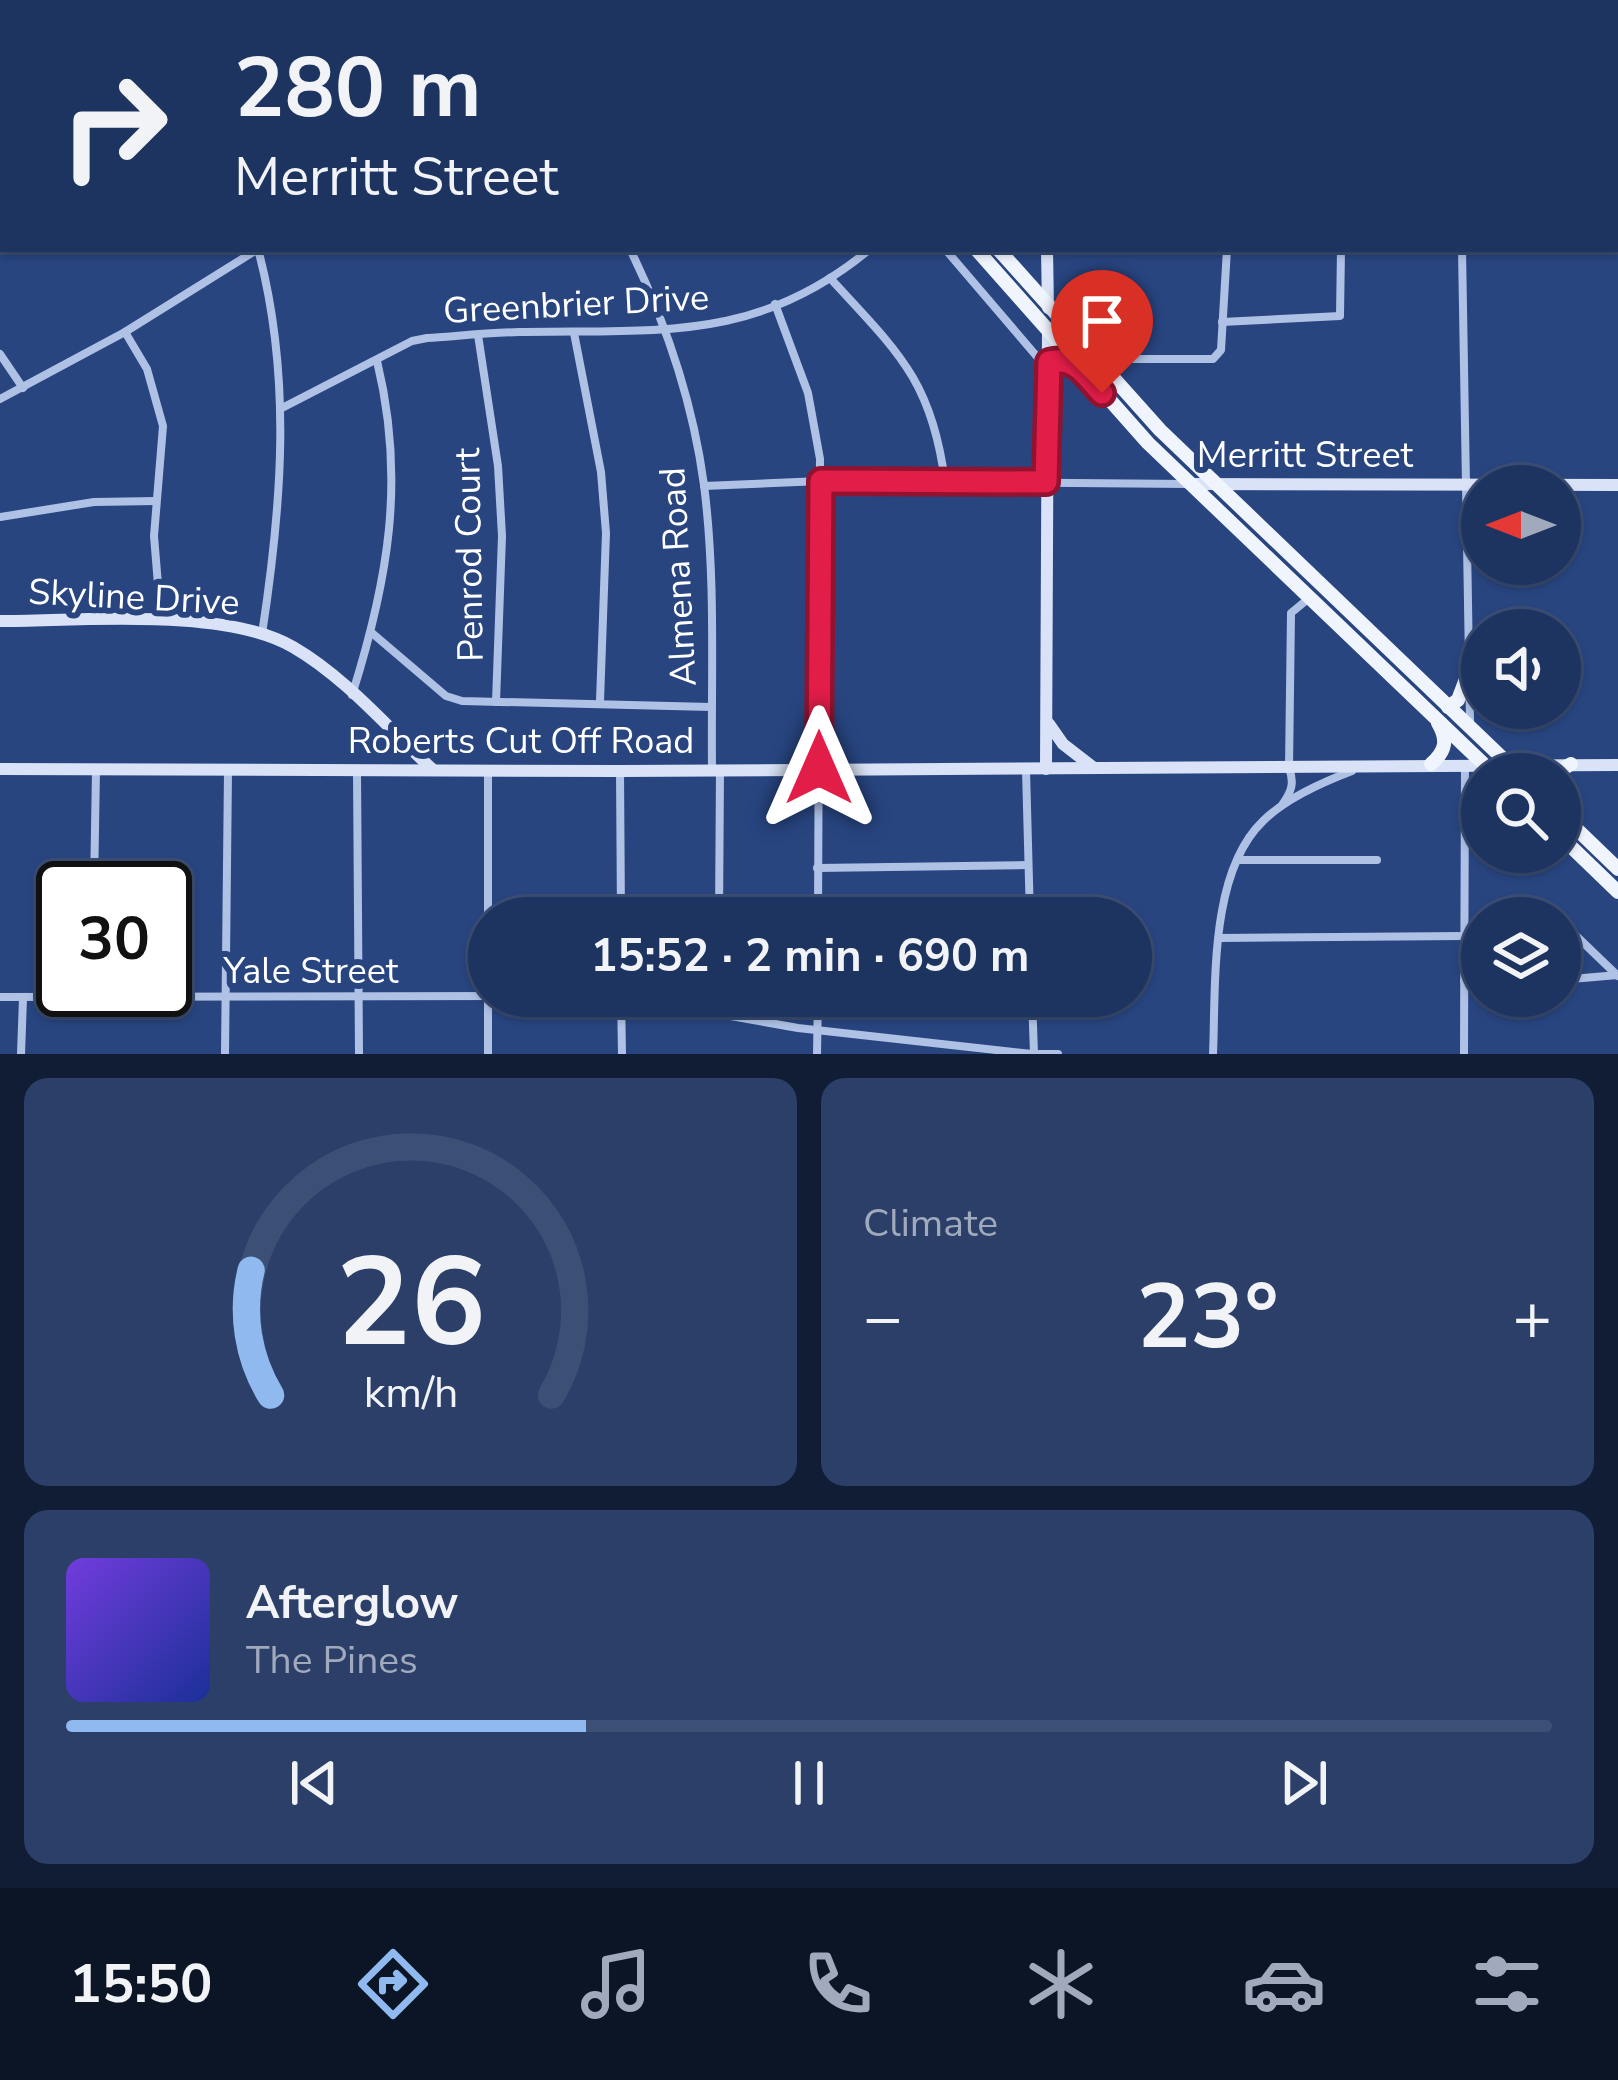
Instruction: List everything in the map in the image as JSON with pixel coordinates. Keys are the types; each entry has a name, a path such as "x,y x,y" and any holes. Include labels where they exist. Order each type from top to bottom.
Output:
{"main road":[{"path":"1001,252 1103,369 1217,486 1461,718"},
{"path":"981,255 994,260 1028,298 1033,289"},
{"path":"981,255 1190,484 1472,753"},
{"path":"1054,338 1070,342 1098,372 1103,369"},
{"path":"1049,366 1060,359 1074,362"},
{"path":"1408,692 1420,680"},
{"path":"1448,706 1461,691"},
{"path":"1432,714 1445,741 1441,756 1432,764"},
{"path":"1472,729 1497,753"},
{"path":"1581,833 1618,868"},
{"path":"1581,856 1618,892"},
{"path":"1594,869 1606,856"}],"street":[{"path":"0,399 125,332 253,252"},
{"path":"259,252 270,295 282,408 280,501 262,634"},
{"name":"Almena Road","path":"631,252 682,382 704,486 718,897"},
{"name":"Greenbrier Drive","path":"282,408 412,341 478,334 665,331 725,323 830,278 866,252"},
{"path":"948,252 1049,366"},
{"path":"1046,770 1046,482 1054,338 1047,252"},
{"path":"1103,369 1113,359 1213,359 1221,350 1228,252"},
{"path":"1222,322 1340,316 1341,252"},
{"path":"1462,252 1463,465"},
{"path":"830,278 887,340 917,382 931,410 944,482"},
{"path":"775,304 808,393 821,481 818,897"},
{"path":"125,332 148,369 163,427 154,536 161,622"},
{"path":"574,332 601,472 607,533 600,701"},
{"name":"Penrod Court","path":"478,334 498,466 502,536 496,702"},
{"path":"0,354 23,388"},
{"path":"352,695 372,633 391,524 389,410 377,362"},
{"name":"Merritt Street","path":"704,486 821,481 1461,484"},
{"name":"Merritt Street","path":"1581,485 1618,485"},
{"path":"0,517 94,502 156,501"},
{"path":"1213,1054 1224,904 1238,860 1254,831 1291,793 1291,613 1322,586"},
{"name":"Skyline Drive","path":"0,621 211,622 262,634 316,663 432,769"},
{"path":"372,633 446,695 496,702 711,706"},
{"path":"1046,720 1064,745 1095,768"},
{"name":"Roberts Cut Off Road","path":"0,769 1046,770 1461,764"},
{"name":"Roberts Cut Off Road","path":"1581,764 1618,765"},
{"path":"488,768 488,897"},
{"path":"1280,808 1359,768"},
{"path":"94,861 96,770"},
{"path":"1027,770 1029,897"},
{"path":"225,1054 228,771"},
{"path":"357,771 359,1054"},
{"path":"620,771 621,897"},
{"path":"1238,860 1377,860"},
{"path":"817,868 1028,865"},
{"path":"1219,938 1461,936"},
{"path":"1581,941 1618,976"},
{"path":"1581,979 1618,976"},
{"name":"Yale Street","path":"192,996 468,997"},
{"name":"Yale Street","path":"0,998 36,997"},
{"path":"21,1054 23,998"},
{"path":"488,1017 488,1054"},
{"path":"621,1017 622,1054"},
{"path":"742,1017 817,1030 1058,1054"},
{"path":"817,1017 817,1054"},
{"path":"1033,1017 1035,1054"},
{"path":"1463,1054 1464,1017"}],"route":[{"path":"819,768 821,481 1046,482 1049,362 1074,362 1102,393"}]}
